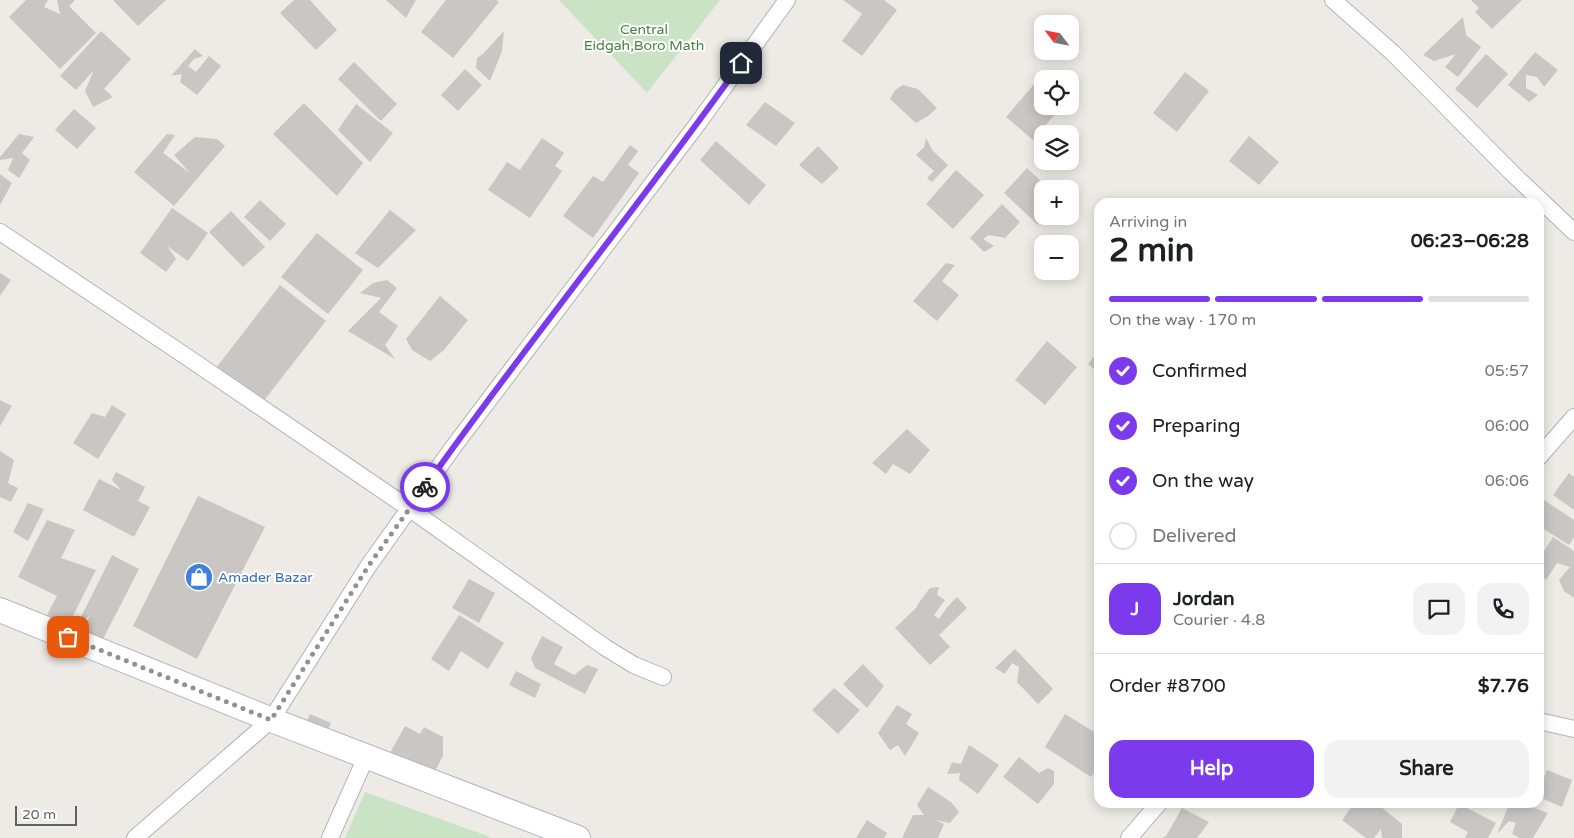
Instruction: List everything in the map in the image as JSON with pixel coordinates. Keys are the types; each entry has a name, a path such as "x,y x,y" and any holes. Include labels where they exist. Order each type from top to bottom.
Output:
{"street":[{"path":"135,838 271,720 369,565 509,371 699,122 787,0"},
{"path":"1333,0 1393,53 1538,198"},
{"path":"1544,203 1574,232"},
{"path":"0,232 410,509 606,648 634,665 663,677"},
{"path":"1544,451 1574,417"},
{"path":"0,610 271,720 578,838"},
{"path":"1544,722 1574,729"},
{"path":"330,838 366,756"},
{"path":"1130,838 1155,808"}],"green space":[{"name":"Central Eidgah,Boro Math","path":"559,0 720,0 647,93"},
{"path":"365,792 493,838 345,838"}],"building":[{"path":"26,0 48,0 44,7 60,14 57,0 75,0 69,6 96,33 60,69 9,17"},
{"path":"113,0 166,0 138,26"},
{"path":"294,0 310,0 337,30 316,50 280,13"},
{"path":"386,0 416,0 406,18"},
{"path":"446,0 496,0 499,2 453,58 421,32"},
{"path":"843,0 884,0 897,10 862,56 842,41 862,14"},
{"path":"1471,0 1522,0 1492,29 1475,12 1479,8"},
{"path":"1463,17 1466,35 1481,47 1458,77 1445,67 1456,54 1434,61 1423,55"},
{"path":"101,31 131,59 104,89 113,97 93,107 85,91 94,70 76,90 60,76"},
{"path":"504,31 502,51 490,81 476,68 477,58"},
{"path":"195,49 203,56 194,59 188,66 196,72 209,56 221,66 197,95 180,82 182,74 171,76"},
{"path":"1535,52 1558,70 1544,87 1537,77 1526,75 1526,88 1538,95 1529,102 1508,85"},
{"path":"1486,54 1508,74 1477,108 1455,89"},
{"path":"354,62 397,104 381,121 338,79"},
{"path":"465,69 482,85 458,111 441,95"},
{"path":"1185,72 1209,91 1177,132 1153,113"},
{"path":"1034,84 1034,115 1054,115 1046,125 1034,125 1033,140 1006,117"},
{"path":"903,85 918,89 937,108 916,123 890,99 895,90"},
{"path":"765,102 795,123 776,146 746,125"},
{"path":"304,103 363,163 337,196 273,134"},
{"path":"356,104 393,133 370,162 338,130"},
{"path":"74,109 96,128 77,149 55,130"},
{"path":"19,134 34,137 22,153 30,160 19,178 8,170 13,158 0,160 0,157"},
{"path":"167,134 175,135 163,153 190,173 174,155 195,137 217,139 225,146 174,206 134,172"},
{"path":"1249,136 1279,162 1259,185 1229,161"},
{"path":"542,138 564,153 555,166 562,171 530,218 488,190 507,162 520,170"},
{"path":"926,138 933,151 948,165 932,182 927,178 934,171 916,155 924,147"},
{"path":"716,141 766,185 749,205 700,160"},
{"path":"630,145 638,151 628,165 639,173 593,238 563,216 593,176 603,182"},
{"path":"818,146 839,168 822,184 799,165"},
{"path":"1027,168 1040,180 1034,180 1034,221 1004,193"},
{"path":"956,170 984,195 953,229 926,204"},
{"path":"0,174 12,183 0,205"},
{"path":"260,200 286,224 270,241 244,217"},
{"path":"1002,204 1020,222 1005,238 989,235 983,239 994,246 984,252 970,238"},
{"path":"172,208 208,233 188,261 167,246 176,259 166,272 140,253"},
{"path":"390,210 416,230 378,268 355,253"},
{"path":"231,211 265,247 243,267 209,232"},
{"path":"317,233 363,270 328,314 281,277"},
{"path":"946,263 955,265 942,281 959,295 937,321 913,301"},
{"path":"0,273 11,280 0,296"},
{"path":"387,280 397,288 379,312 398,326 385,345 395,359 348,331 381,298 360,293 373,283"},
{"path":"280,285 326,321 262,403 216,368"},
{"path":"440,296 468,320 444,350 430,361 412,350 406,339"},
{"path":"1047,341 1077,367 1045,405 1015,380"},
{"path":"1094,357 1094,369 1088,364"},
{"path":"0,400 12,406 0,426"},
{"path":"112,405 126,414 98,459 73,443 92,413 105,417"},
{"path":"907,429 930,450 910,474 893,464 886,474 872,463"},
{"path":"0,451 14,460 8,483 18,488 11,502 0,497"},
{"path":"116,472 145,487 138,501 150,507 134,537 83,510 99,479 121,490 112,480"},
{"path":"1569,473 1574,477 1574,510 1553,495"},
{"name":"Amader Bazar","path":"198,496 265,527 197,659 133,626"},
{"path":"1544,500 1574,520 1574,537 1569,545 1544,529"},
{"path":"28,503 44,509 28,541 13,532"},
{"path":"47,520 75,530 61,558 96,570 69,624 47,615 57,596 18,577"},
{"path":"1553,537 1574,551 1574,598 1564,591 1559,580 1570,567 1557,563 1546,580 1544,579 1544,551"},
{"path":"112,555 139,569 101,643 81,633 90,615 76,627"},
{"path":"469,579 495,593 479,623 452,608"},
{"path":"939,587 937,595 945,600 934,615 939,619 957,597 967,608 939,635 950,647 930,665 895,628 916,608 930,588"},
{"path":"459,615 504,643 488,669 461,651 449,671 431,659"},
{"path":"542,636 563,647 554,664 574,675 587,665 598,669 585,694 535,668 531,658"},
{"path":"1015,649 1053,689 1038,704 1017,682 1019,667 1012,663 1005,674 995,668"},
{"path":"863,664 884,686 867,708 843,684"},
{"path":"516,671 541,684 535,698 509,685"},
{"path":"834,688 860,710 838,734 812,710"},
{"path":"897,705 912,714 906,724 919,733 905,756 898,745 890,750 878,733"},
{"path":"310,714 331,723 326,734 305,725"},
{"path":"1065,714 1094,732 1094,772 1091,777 1045,747"},
{"path":"405,726 420,734 424,727 443,737 443,756 436,769 419,769 390,753"},
{"path":"969,745 999,765 978,794 959,780 960,773 947,774 952,762 961,764"},
{"path":"1019,757 1039,773 1048,768 1054,771 1054,784 1038,804 1003,777"},
{"path":"1547,770 1572,780 1562,807 1544,799 1544,778"},
{"path":"928,787 951,802 959,812 950,823 935,820 944,824 938,838 902,838 913,815 924,815 917,805"},
{"path":"1182,808 1209,822 1197,838 1162,838 1166,836"},
{"path":"1351,808 1382,808 1402,824 1402,838 1382,838 1381,829 1374,838 1366,838 1342,820"},
{"path":"1457,808 1467,808 1496,823 1488,838 1465,838 1468,832 1450,822"},
{"path":"1508,808 1534,808 1548,813 1533,838 1520,838 1512,834 1516,823 1509,821 1497,834"},
{"path":"867,820 887,833 884,838 856,838"}],"way so far":[{"path":"68,637 271,720 369,565 425,487"}],"place":[{"name":"Amader Bazar","path":"199,577"}],"route":[{"path":"425,487 515,364 699,122 741,63"}]}
